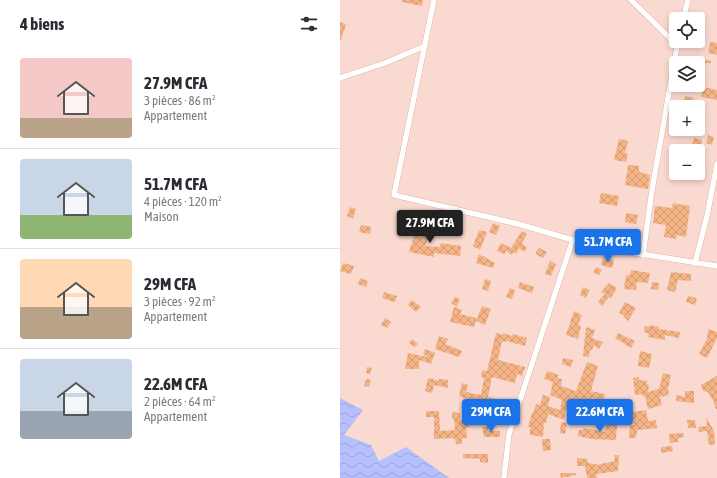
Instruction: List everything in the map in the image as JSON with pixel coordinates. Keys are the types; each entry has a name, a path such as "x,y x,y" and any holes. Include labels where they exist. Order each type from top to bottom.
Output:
{"street":[{"path":"434,0 394,195 573,239 597,247 717,266"},
{"path":"631,0 669,35"},
{"path":"685,12 688,0"},
{"path":"340,78 385,63 425,46"},
{"path":"643,255 652,190 677,48"},
{"path":"695,263 707,216 717,164"},
{"path":"504,477 509,434 573,239"}],"water":[{"path":"340,398 363,410 344,435 371,445 379,461 406,447 449,478 340,478"}],"building":[{"path":"402,0 423,0 422,6 402,2"},
{"path":"340,22 346,24 341,40 340,40"},
{"path":"710,42 717,43 717,55 708,53"},
{"path":"705,60 711,61 711,63 705,63"},
{"path":"705,87 717,90 717,100 701,97 702,92 705,92"},
{"path":"685,96 694,98 694,100 684,100"},
{"path":"708,135 714,137 712,145 706,143"},
{"path":"694,138 702,140 701,144 692,144"},
{"path":"619,139 628,141 625,153 628,154 626,162 614,160"},
{"path":"628,165 639,166 639,172 650,175 648,189 625,185"},
{"path":"601,193 619,196 617,206 599,203"},
{"path":"673,203 690,206 686,237 677,235 676,239 664,237 666,225 653,223 655,206 672,208"},
{"path":"350,207 356,209 353,219 347,216"},
{"path":"626,213 638,215 636,224 625,222"},
{"path":"419,222 428,225 424,234 429,236 425,246 440,247 441,243 461,246 460,256 434,253 434,257 409,252 414,236 411,235 414,229 416,230"},
{"path":"493,223 500,226 496,235 489,232"},
{"path":"361,225 371,227 370,234 359,232"},
{"path":"479,230 487,232 480,250 473,246"},
{"path":"522,231 527,234 522,243 527,248 524,252 519,248 516,254 513,252 512,255 506,251 504,254 497,251 501,243 511,248"},
{"path":"539,248 547,252 543,258 535,254"},
{"path":"479,254 495,263 493,268 476,263"},
{"path":"603,258 614,260 612,268 601,265"},
{"path":"550,261 556,264 551,276 545,274"},
{"path":"343,263 354,266 351,274 340,271"},
{"path":"596,267 602,270 599,275 593,272"},
{"path":"631,270 650,273 648,283 637,282 636,290 624,289 626,275 630,275"},
{"path":"671,272 691,274 691,281 678,280 675,292 667,290"},
{"path":"360,278 368,281 366,287 358,284"},
{"path":"485,279 491,281 488,291 482,289"},
{"path":"520,282 534,287 532,293 518,288"},
{"path":"652,282 659,283 658,290 651,289"},
{"path":"609,283 617,288 611,298 609,297 602,306 598,302 605,294 601,292"},
{"path":"583,287 590,290 586,298 580,295"},
{"path":"510,288 515,290 512,299 506,297"},
{"path":"384,292 397,296 395,302 382,298"},
{"path":"688,296 697,298 695,305 686,302"},
{"path":"455,297 460,299 457,307 451,303"},
{"path":"412,300 421,307 416,312 408,305"},
{"path":"625,302 636,308 628,321 624,317 625,316 619,313"},
{"path":"482,306 491,309 485,325 476,321"},
{"path":"454,307 462,310 460,314 476,318 474,327 450,322"},
{"path":"574,311 582,315 578,325 581,326 578,339 566,335"},
{"path":"385,318 391,322 387,328 381,325"},
{"path":"650,325 659,327 659,329 680,332 679,338 665,335 665,340 648,337 649,333 644,333 645,326 650,327"},
{"path":"586,327 595,330 592,338 603,342 599,349 594,345 592,350 590,350 589,357 583,356"},
{"path":"708,329 717,332 717,338 707,358 699,354 707,339"},
{"path":"496,333 503,335 503,333 512,336 513,334 527,338 525,346 502,341 498,360 525,367 522,376 517,374 515,383 492,377 488,397 504,401 502,413 509,415 507,423 476,415 479,403 459,396 462,383 468,385 466,392 481,395 484,378 481,377 482,370 487,371"},
{"path":"618,333 635,341 631,348 615,338"},
{"path":"439,336 448,339 445,344 462,351 459,357 435,349"},
{"path":"412,339 418,344 415,347 409,343"},
{"path":"425,349 435,353 431,364 419,360 419,369 405,369 408,353 427,357 423,354"},
{"path":"640,351 652,354 649,368 638,366"},
{"path":"563,358 573,360 571,367 562,364"},
{"path":"587,362 598,366 591,391 605,394 604,401 592,398 589,415 581,414 582,410 573,407 572,411 566,409 564,420 548,414 546,423 544,423 543,437 530,435 530,427 528,427 532,413 536,404 540,405 543,395 550,397 548,406 560,410 562,400 550,395 553,382 544,379 547,371 559,375 557,378 562,379 561,386 576,391"},
{"path":"367,367 372,368 370,374 366,373"},
{"path":"663,373 671,375 668,389 669,395 660,397 662,405 648,409 645,396 643,397 642,394 635,395 633,378 639,377 639,380 647,381 646,384 649,385 648,392 659,389"},
{"path":"717,376 716,409 713,400 707,391 704,392 701,385"},
{"path":"428,378 439,381 439,379 448,380 448,388 434,385 432,393 425,391"},
{"path":"366,379 371,380 369,387 364,386"},
{"path":"685,391 694,391 694,403 676,401 676,395 685,397"},
{"path":"646,410 648,421 656,420 657,428 637,430 636,438 629,438 630,425 634,425 632,412"},
{"path":"426,411 439,411 440,431 455,430 452,412 460,413 460,420 470,420 469,427 466,427 467,438 462,438 462,444 456,444 455,439 451,438 434,439 434,417 426,417"},
{"path":"706,417 714,431 715,444 709,445 707,431 699,432 698,427 707,426"},
{"path":"687,420 695,420 696,428 688,428"},
{"path":"561,422 567,423 565,434 560,433"},
{"path":"606,424 617,425 616,440 591,439 578,436 579,430 583,430 584,428 605,432"},
{"path":"482,427 488,427 488,431 500,431 500,437 484,437"},
{"path":"683,433 684,437 678,438 678,442 670,443 669,434"},
{"path":"542,439 550,439 551,450 543,451"},
{"path":"672,446 673,451 661,453 661,447"},
{"path":"463,454 488,454 488,463 480,462 480,459 463,458"},
{"path":"614,455 619,455 618,471 596,474 597,478 587,478 585,466 577,466 577,458 587,459 588,463 596,465 615,461"},
{"path":"560,473 576,473 576,475 561,478"}]}
